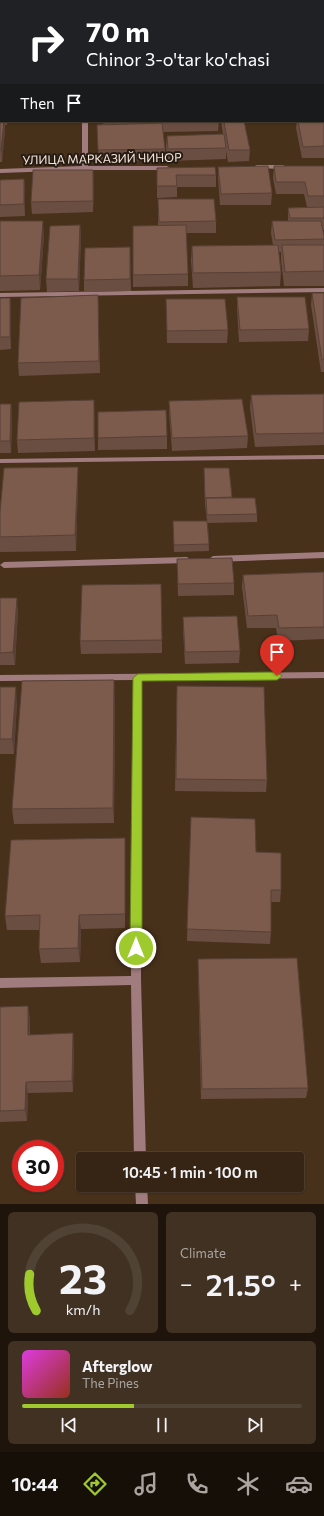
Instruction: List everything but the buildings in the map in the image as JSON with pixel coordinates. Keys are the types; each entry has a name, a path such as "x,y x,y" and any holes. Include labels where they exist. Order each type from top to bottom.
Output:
{"street":[{"path":"85,122 85,168"},
{"path":"252,167 292,167"},
{"name":"УЛИЦА МАРКАЗИЙ ЧИНОР","path":"0,171 85,168 173,168"},
{"path":"0,295 324,290"},
{"path":"0,461 324,457"},
{"path":"4,565 324,556"},
{"path":"0,678 138,678 324,675"},
{"path":"138,678 136,980 140,1152"},
{"path":"0,983 136,980"},
{"path":"141,1192 142,1204"}],"route":[{"path":"136,948 138,678 277,676"}]}
